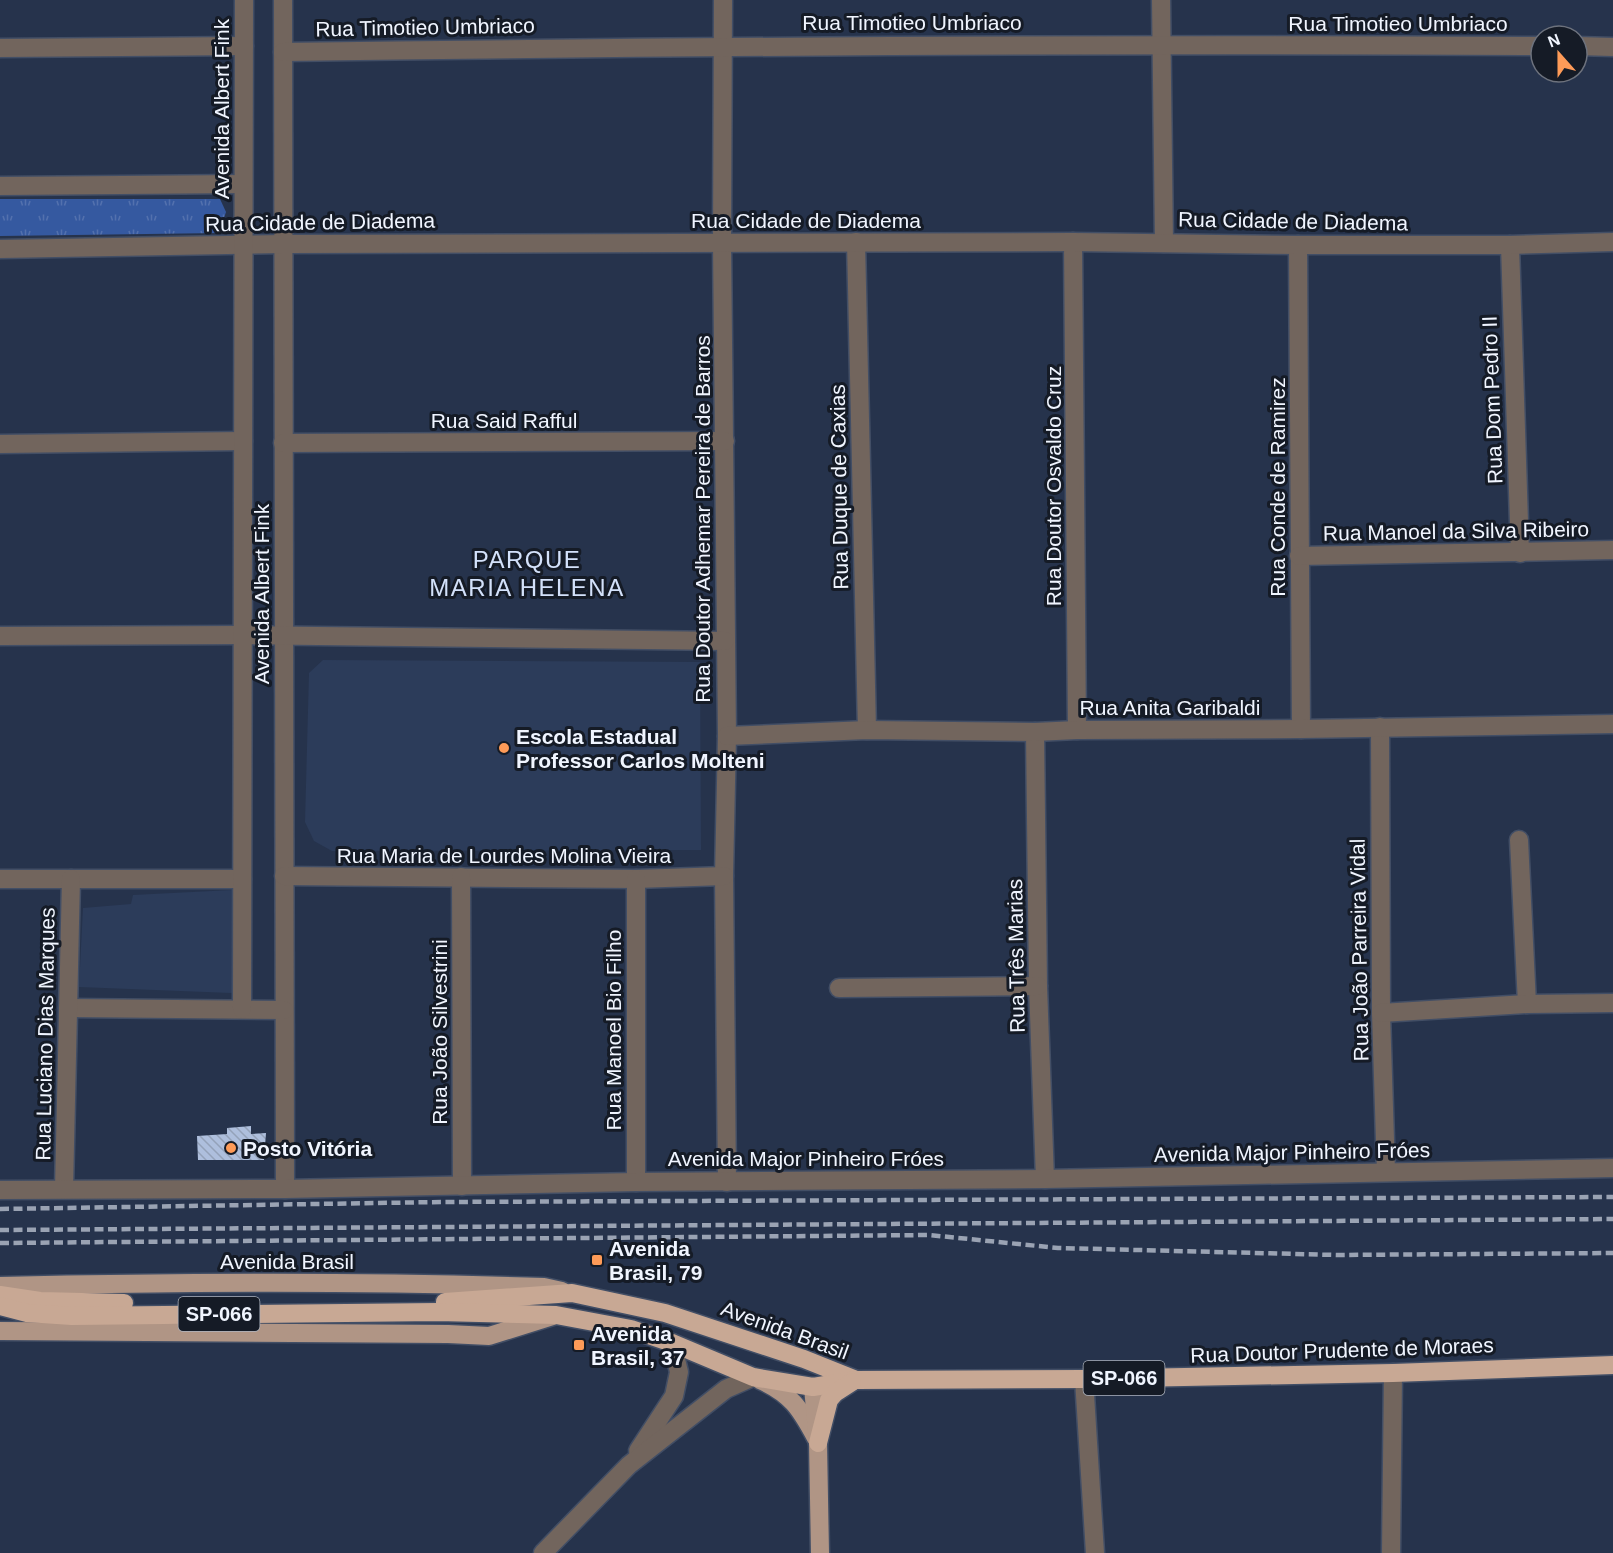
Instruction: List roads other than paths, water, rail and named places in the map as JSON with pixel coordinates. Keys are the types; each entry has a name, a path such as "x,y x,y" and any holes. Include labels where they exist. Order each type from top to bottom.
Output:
{"highway":[{"name":"Avenida Brasil","path":"438,1307 572,1293 665,1312 804,1359 856,1380"},
{"path":"0,1295 40,1301 102,1303 438,1307"},
{"name":"SP-066","path":"0,1306 27,1313 72,1316 438,1307"},
{"name":"Avenida Brasil","path":"438,1307 556,1315 631,1329 672,1342 753,1377 813,1387 856,1380"},
{"path":"804,1359 813,1387"},
{"name":"Rua Doutor Prudente de Moraes","path":"856,1380 1084,1379 1393,1373 1613,1365"},
{"path":"819,1443 829,1400 835,1393 856,1380"}],"main road":[{"name":"Avenida Brasil","path":"0,1286 163,1283 381,1284 544,1287 572,1293"},
{"name":"Avenida Brasil","path":"0,1331 489,1336 556,1315"},
{"path":"753,1377 777,1388 792,1399 806,1418 819,1443"},
{"path":"813,1387 819,1443 820,1553"}],"street":[{"name":"Avenida Albert Fink","path":"242,1009 244,0"},
{"name":"Avenida Albert Fink","path":"283,0 285,1189"},
{"name":"Rua Doutor Adhemar Pereira de Barros","path":"723,0 722,243 727,736 724,876 727,1182"},
{"path":"1161,0 1164,243"},
{"name":"Rua Timotieo Umbriaco","path":"283,52 724,46 1160,44 1529,46"},
{"path":"0,48 244,46"},
{"path":"1589,46 1613,47"},
{"path":"0,186 243,184"},
{"name":"Rua Duque de Caxias","path":"856,242 867,730"},
{"name":"Rua Cidade de Diadema","path":"0,249 283,244 1073,242 1510,245 1613,242"},
{"name":"Rua Doutor Osvaldo Cruz","path":"1073,242 1077,730"},
{"name":"Rua Conde de Ramirez","path":"1298,245 1301,729"},
{"name":"Rua Dom Pedro II","path":"1510,245 1520,553"},
{"path":"0,444 243,441"},
{"name":"Rua Said Rafful","path":"283,442 725,441"},
{"name":"Rua Manoel da Silva Ribeiro","path":"1299,556 1613,550"},
{"path":"0,636 242,635 725,641"},
{"name":"Rua Anita Garibaldi","path":"727,736 867,730 1035,732 1613,724"},
{"name":"Rua João Parreira Vidal","path":"1380,727 1381,1013 1386,1172"},
{"name":"Rua Três Marias","path":"1035,732 1038,986 1045,1179"},
{"path":"1519,840 1527,1004"},
{"name":"Rua Maria de Lourdes Molina Vieira","path":"284,876 636,879 724,876"},
{"name":"Rua João Silvestrini","path":"461,877 462,1186"},
{"path":"0,879 242,879"},
{"name":"Rua Luciano Dias Marques","path":"64,1189 71,879"},
{"name":"Rua Manoel Bio Filho","path":"636,879 636,1182"},
{"path":"839,988 1038,986"},
{"path":"1381,1013 1527,1004 1613,1003"},
{"path":"68,1008 284,1010"},
{"name":"Avenida Major Pinheiro Fróes","path":"0,1190 285,1189 636,1182 1045,1179 1613,1167"},
{"path":"629,1465 674,1396 679,1372 672,1342"},
{"path":"1391,1553 1393,1373"},
{"path":"543,1553 629,1465 726,1389 753,1377"},
{"path":"1084,1379 1095,1553"}],"railway":[{"path":"0,1209 441,1202 1613,1197"},
{"path":"0,1230 1613,1219"},
{"path":"0,1243 929,1235 1058,1248 1337,1255 1613,1253"}],"place":[{"name":"Escola Estadual Professor Carlos Molteni","path":"504,748"},
{"name":"Posto Vitória","path":"231,1148"},
{"name":"Avenida Brasil, 79","path":"597,1260"},
{"name":"Avenida Brasil, 37","path":"579,1345"}],"district":[{"name":"PARQUE MARIA HELENA","path":"527,573"}]}
